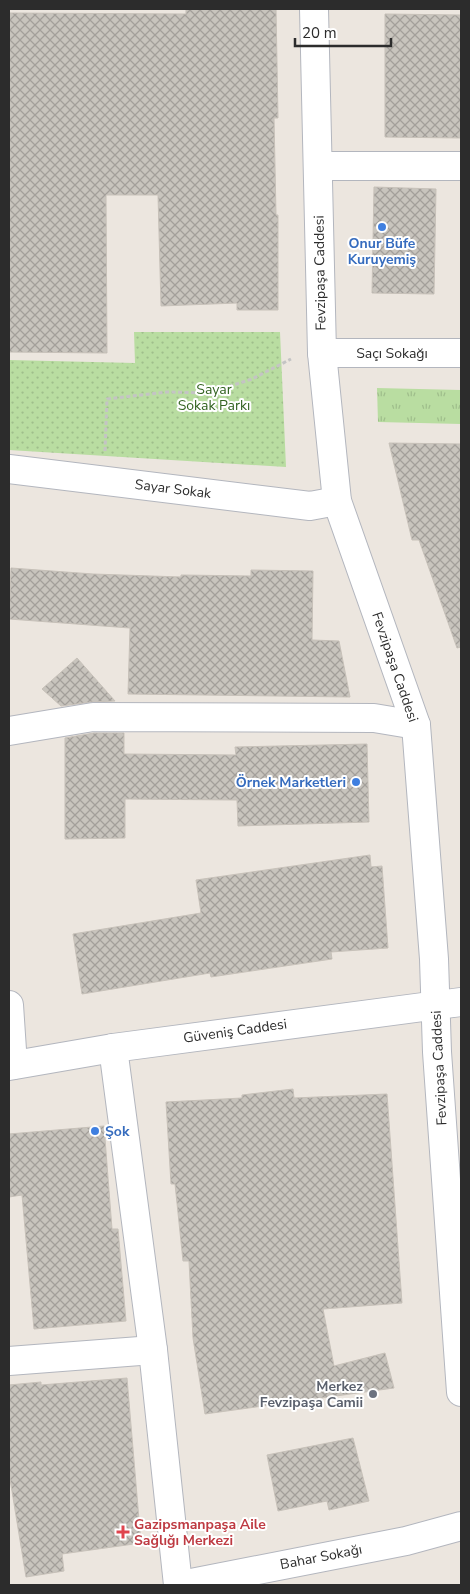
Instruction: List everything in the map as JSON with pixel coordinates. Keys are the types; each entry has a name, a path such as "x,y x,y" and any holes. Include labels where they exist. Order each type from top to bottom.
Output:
{"street":[{"name":"Fevzipaşa Caddesi","path":"314,9 322,353 337,501 416,725 434,959 448,1003 438,1062 461,1392"},
{"path":"318,166 461,166"},
{"name":"Saçı Sokağı","path":"322,353 461,353"},
{"name":"Sayar Sokak","path":"9,469 310,506 337,501"},
{"path":"9,731 92,717 374,718 416,725"},
{"name":"Güveniş Caddesi","path":"11,1065 113,1048 448,1003"},
{"path":"9,1004 11,1065"},
{"path":"113,1048 153,1350 180,1585"},
{"path":"9,1361 153,1350"},
{"name":"Bahar Sokağı","path":"180,1585 406,1540 461,1526"}],"path":[{"path":"104,456 107,399 167,392 208,393 252,379 296,356"}],"green space":[{"name":"Sayar Sokak Parkı","path":"134,332 280,332 286,467 9,450 9,360 135,363"},
{"path":"377,388 461,390 461,424 378,422"}],"building":[{"path":"186,9 276,9 278,118 274,118 276,215 278,215 278,310 237,310 237,303 161,306 158,195 106,195 107,353 9,352 9,13 186,14"},
{"path":"385,14 461,15 461,138 385,137"},
{"path":"374,187 436,189 434,294 372,293"},
{"path":"389,443 461,444 461,647 457,648 419,540 412,540"},
{"path":"11,568 93,574 181,577 181,575 251,576 251,570 313,571 312,640 339,641 350,697 128,694 130,628 9,619"},
{"path":"77,658 115,701 61,706 42,689"},
{"path":"94,733 124,733 124,754 236,755 235,747 367,744 369,822 238,826 237,800 125,799 125,838 65,839 65,738"},
{"path":"370,855 371,867 382,866 388,948 331,952 332,959 211,977 210,973 82,994 73,934 201,913 196,880"},
{"path":"293,1089 294,1098 387,1094 402,1303 323,1309 334,1366 385,1353 394,1388 205,1414 193,1338 189,1261 183,1261 175,1184 171,1184 166,1102 242,1098 242,1095"},
{"path":"104,1126 112,1229 118,1229 126,1321 34,1329 22,1195 9,1197 9,1134"},
{"path":"127,1378 141,1543 62,1554 64,1571 26,1577 9,1473 9,1385 41,1382 41,1385"},
{"path":"353,1438 369,1501 329,1510 327,1501 278,1511 267,1455"}],"place":[{"name":"Onur Büfe Kuruyemiş","path":"382,227"},
{"name":"Örnek Marketleri","path":"356,782"},
{"name":"Şok","path":"95,1131"},
{"name":"Merkez Fevzipaşa Camii","path":"373,1394"},
{"name":"Gazipsmanpaşa Aile Sağlığı Merkezi","path":"123,1532"}]}
